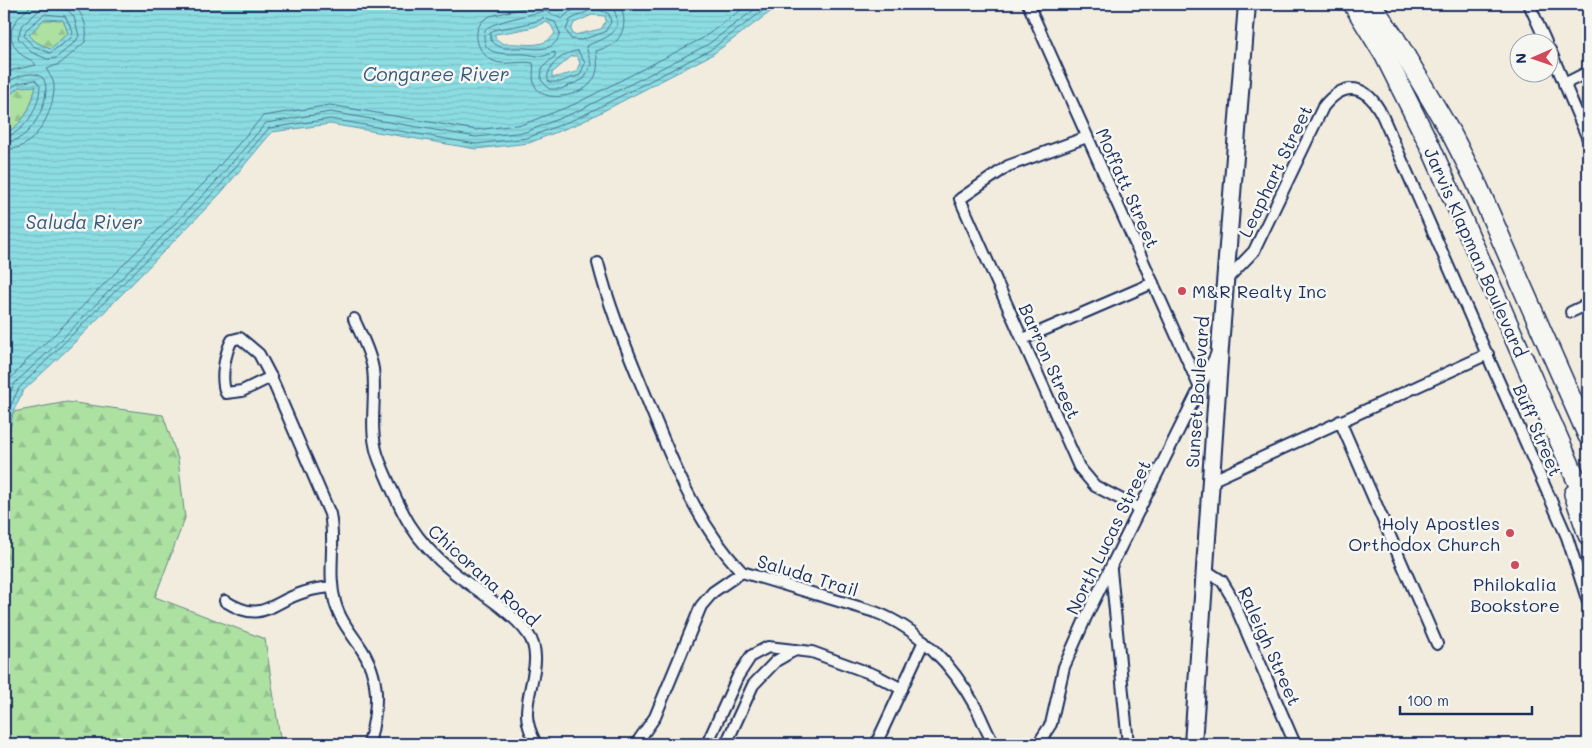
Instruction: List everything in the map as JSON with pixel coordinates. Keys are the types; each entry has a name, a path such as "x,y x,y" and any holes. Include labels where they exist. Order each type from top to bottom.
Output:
{"highway":[{"name":"Jarvis Klapman Boulevard","path":"1353,4 1385,56 1431,148 1588,506"},
{"name":"Jarvis Klapman Boulevard","path":"1371,4 1396,40 1452,135 1475,180 1588,436"},
{"path":"1548,414 1588,535"}],"main road":[{"name":"Sunset Boulevard","path":"1242,4 1244,44"},
{"name":"Sunset Boulevard","path":"1193,744 1220,348 1247,4"}],"street":[{"name":"Moffatt Street","path":"1028,4 1200,386"},
{"path":"1530,4 1542,32"},
{"path":"1564,84 1588,72"},
{"path":"1560,74 1588,138"},
{"name":"Leaphart Street","path":"1226,280 1254,251 1323,107 1334,94 1344,89 1359,90"},
{"name":"Buff Street","path":"1359,90 1374,100 1382,115 1567,537 1588,602"},
{"name":"Barron Street","path":"1087,137 1008,166 960,199 1083,474 1102,491 1140,509"},
{"name":"Saluda Trail","path":"598,263 616,321 674,463 710,532 742,572 890,618 912,631 924,642 967,692 994,744"},
{"path":"1023,339 1153,283"},
{"path":"1571,312 1588,304"},
{"name":"Chicorana Road","path":"354,319 367,348 372,367 374,386 372,425 375,447 407,521 417,538 435,557 509,615 528,634 535,649 527,717 536,744"},
{"path":"271,377 242,391 226,393 222,385 228,347 232,340 240,338 253,348 271,377 330,514 332,531 330,564 332,587 340,616 368,659 374,674 378,699 369,744"},
{"name":"North Lucas Street","path":"1038,744 1054,716 1064,668 1086,617 1220,348"},
{"path":"1211,481 1488,354"},
{"path":"1340,421 1437,644"},
{"path":"1111,569 1128,744"},
{"name":"Raleigh Street","path":"1205,570 1222,581 1232,596 1295,744"},
{"path":"636,744 655,717 702,606 714,592 742,572"},
{"path":"226,601 238,609 254,612 304,592 332,587"},
{"path":"876,744 924,642"},
{"path":"707,744 722,708 751,656 768,646 812,652 870,673 902,689"},
{"path":"726,744 753,685 776,661 795,650"}],"green space":[{"path":"44,19 63,20 68,33 50,49 36,42 29,35"},
{"path":"36,85 24,117 9,131 4,129 4,99 20,87"},
{"path":"67,402 163,415 178,459 185,518 155,597 265,639 281,744 4,744 4,462 13,412"}],"water":[{"path":"4,4 781,4 713,54 582,122 529,143 476,149 330,124 272,132 220,194 70,347 23,391 13,412 4,462 4,129 9,131 24,117 30,106 36,86 20,87 4,99","holes":["592,15 605,16 606,21 601,29 574,35 571,30 574,23","44,19 63,20 68,33 50,49 36,42 29,35","546,22 551,25 555,33 550,39 539,44 503,44 495,38 495,34 536,26","572,56 577,56 580,63 576,72 552,78 552,73"]}],"place":[{"name":"M&R Realty Inc","path":"1182,291"},
{"name":"Holy Apostles Orthodox Church","path":"1510,533"},
{"name":"Philokalia Bookstore","path":"1515,565"}],"water label":[{"name":"Congaree River","path":"436,73"},
{"name":"Saluda River","path":"84,221"}]}
